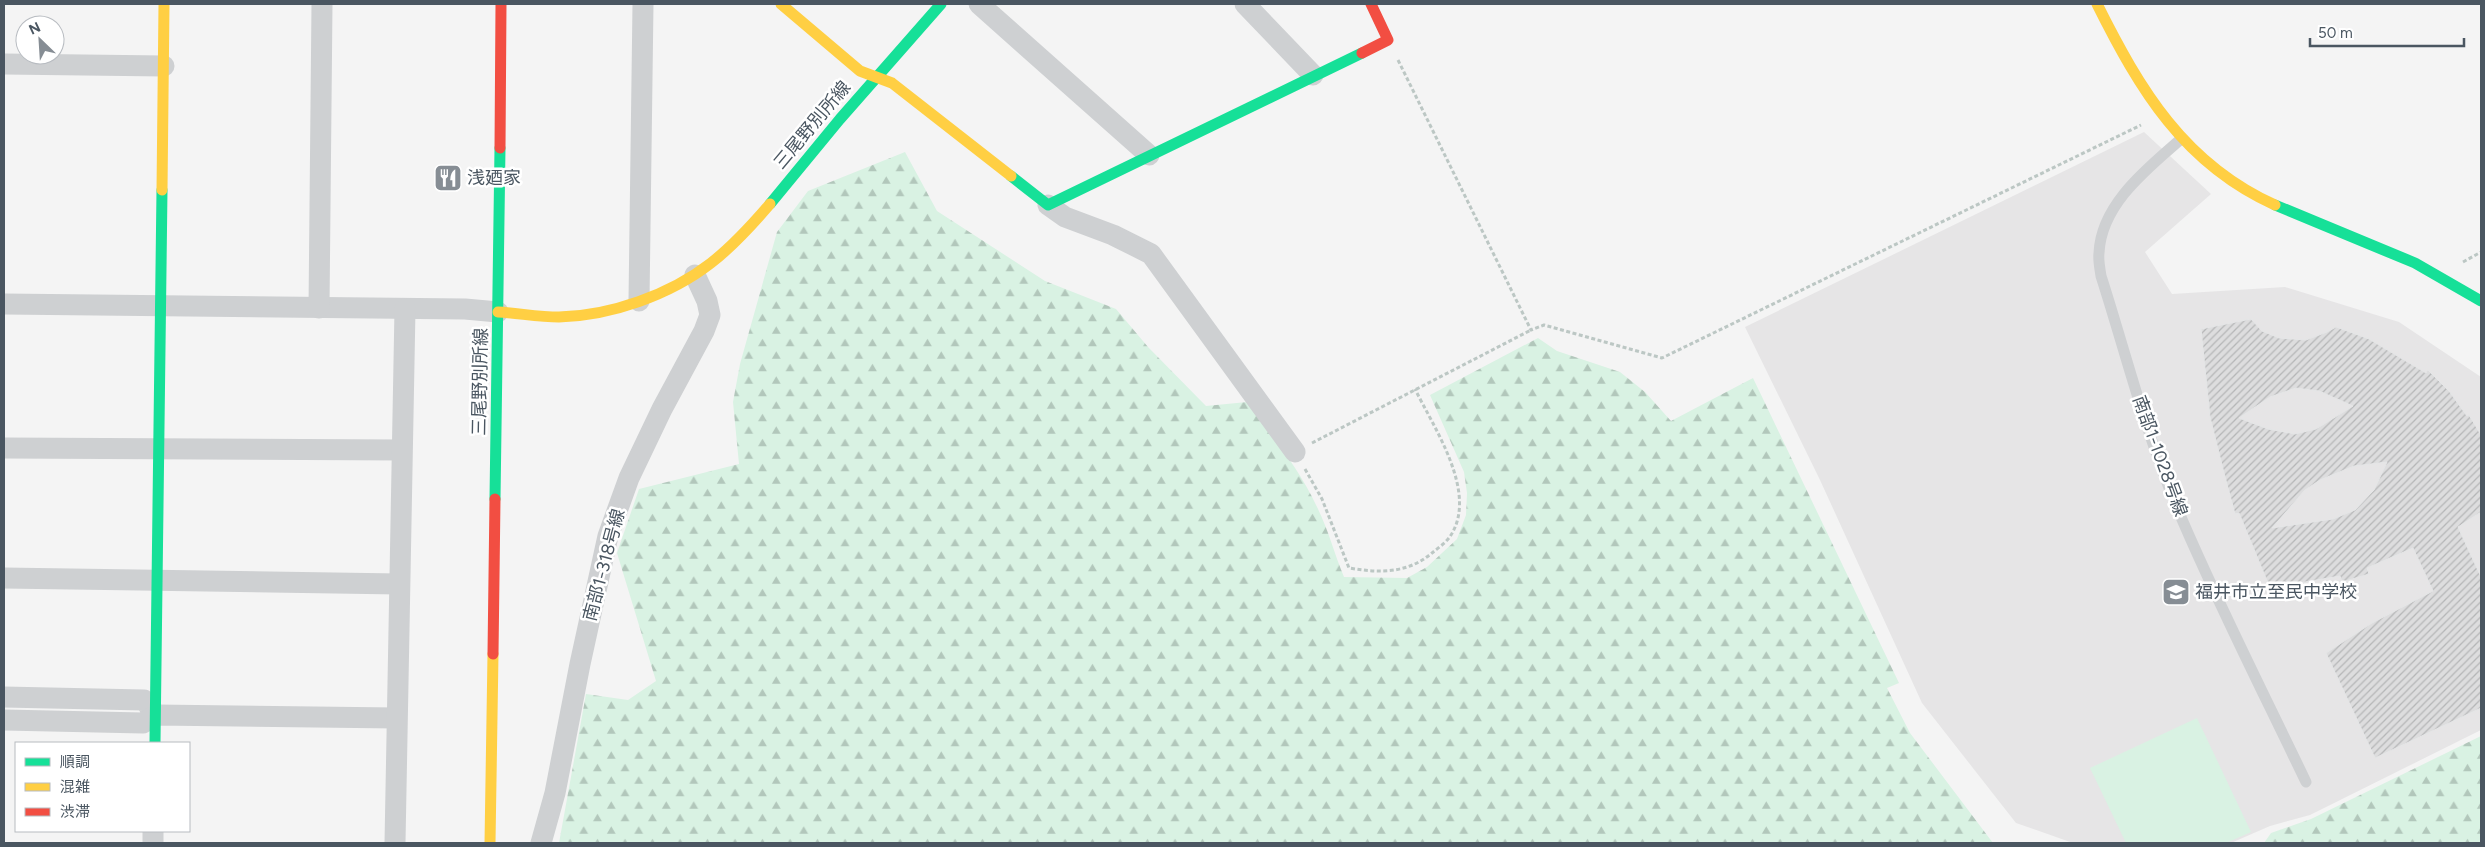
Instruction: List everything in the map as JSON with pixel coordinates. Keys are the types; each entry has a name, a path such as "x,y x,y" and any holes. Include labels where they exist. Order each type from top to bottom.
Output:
{"street":[{"path":"156,742 164,4"},
{"path":"319,308 322,4"},
{"path":"4,304 465,309 498,312 501,4"},
{"path":"640,300 643,4"},
{"path":"781,4 860,71 892,83 1048,205 1065,216 1113,235 1151,254 1295,452"},
{"name":"三尾野別所線","path":"490,843 498,312 559,317 604,310 640,300 695,275 736,239 758,216 875,77 942,4"},
{"path":"979,4 1150,155"},
{"path":"1245,4 1313,75"},
{"path":"1048,205 1388,40 1371,4"},
{"path":"2097,4 2126,64 2159,114 2198,157 2243,190 2294,214 2440,275 2481,301"},
{"path":"4,64 164,66"},
{"name":"南部1-318号線","path":"541,843 555,793 580,664 608,536 629,478 662,409 704,331 710,315 707,300 695,275"},
{"path":"395,843 405,309"},
{"path":"4,448 401,450"},
{"path":"4,578 399,584"},
{"path":"4,697 144,700 156,715"},
{"path":"4,720 143,722 156,715 396,718"}],"lane":[{"name":"南部1-1028号線","path":"2181,138 2129,188 2112,210 2102,232 2099,253 2101,276 2152,440 2178,509 2306,782"}],"path":[{"path":"1388,40 1531,330"},
{"path":"1415,390 1455,473 1460,494 1459,514 1451,535 1423,561 1404,570 1367,571 1349,568 1322,499 1295,452 1531,330 1544,325 1662,358 2159,114"}],"shaded area":[{"name":"福井市立至民中学校","path":"2144,132 2211,194 2145,252 2172,294 2285,287 2399,322 2481,377 2481,730 2310,815 2270,826 2231,843 2073,843 2016,823 1922,703 1820,480 1745,327"}],"green space":[{"path":"905,152 937,211 1045,281 1116,309 1148,347 1206,406 1247,402 1284,452 1309,491 1324,523 1344,577 1407,578 1427,567 1457,539 1466,515 1467,493 1464,472 1430,395 1538,338 1557,351 1620,372 1645,392 1671,421 1753,378 1899,683 1887,688 1910,733 1993,843 559,843 586,694 628,700 656,681 617,553 639,489 739,464 733,402 740,364 777,232 808,191"},
{"path":"2197,718 2251,832 2226,843 2126,843 2090,768"},
{"path":"2481,736 2481,843 2264,843 2271,833 2311,819"}],"building":[{"path":"2251,319 2262,331 2279,338 2306,340 2336,327 2369,339 2426,373 2428,370 2449,391 2467,416 2469,415 2481,435 2481,512 2458,527 2481,577 2481,708 2375,758 2326,653 2372,623 2433,591 2413,548 2367,568 2369,574 2342,582 2340,576 2270,588 2239,513 2235,514 2224,473 2210,417 2201,329","holes":["2296,388 2319,391 2353,406 2316,429 2295,434 2268,429 2239,418 2270,397","2387,462 2374,490 2355,510 2333,519 2272,528 2305,490 2320,480 2354,466"]}],"traffic: fast":[{"path":"770,204 840,119 941,4"},
{"path":"1011,176 1048,205 1362,53"},
{"path":"495,499 500,148"},
{"path":"155,742 162,190"},
{"path":"2275,205 2415,263 2481,301"}],"traffic: slow":[{"path":"162,190 164,4"},
{"path":"781,4 860,71 892,83 1011,176"},
{"path":"2097,4 2113,36 2148,95 2190,146 2215,168 2243,188 2275,205"},
{"path":"498,312 551,317 578,316 598,313 639,302 677,285 711,263 727,250 770,204"},
{"path":"490,843 493,654"}],"traffic: jam":[{"path":"500,148 501,4"},
{"path":"1362,53 1388,40 1371,4"},
{"path":"493,654 495,499"}],"place":[{"name":"浅廼家","path":"448,178"},
{"name":"福井市立至民中学校","path":"2176,592"}]}
